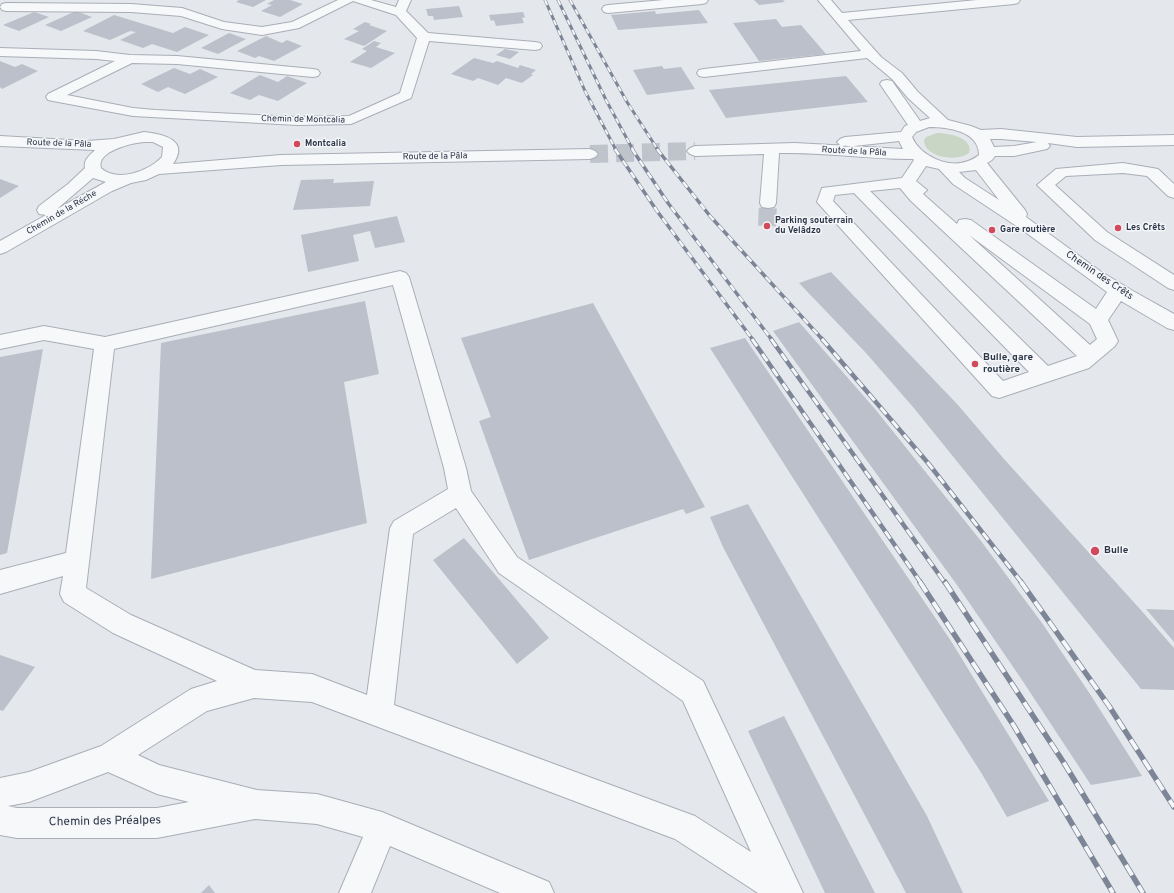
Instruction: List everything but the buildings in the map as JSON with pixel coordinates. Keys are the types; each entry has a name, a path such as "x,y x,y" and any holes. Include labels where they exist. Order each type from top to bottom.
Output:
{"street":[{"path":"6,7 131,8 182,12 222,25 262,31 295,24 348,0"},
{"path":"358,0 402,6 424,37 535,46"},
{"path":"608,9 702,0"},
{"path":"824,0 873,57 897,76 913,95 943,123 961,127 977,135 1001,134 1077,142 1174,140"},
{"path":"839,17 971,2 1014,0"},
{"name":"Chemin de Montcalia","path":"130,59 52,97 133,112 155,114 173,134 297,121 351,120 406,95 424,37"},
{"name":"Chemin de Montcalia","path":"0,52 96,55 130,59 177,60 313,73"},
{"path":"704,74 873,57"},
{"path":"873,57 881,76 896,96 910,131 906,144 919,156 899,183"},
{"path":"124,141 147,125 155,114"},
{"name":"Route de la Pâla","path":"695,151 795,148 910,131 927,123 943,123"},
{"path":"126,180 142,176 156,170 169,159 172,152 173,134"},
{"name":"Route de la Pâla","path":"0,141 87,146 156,138 173,134 191,151 281,160"},
{"name":"Chemin des Crêts","path":"977,135 985,142 984,157 1027,225"},
{"name":"Chemin de la Réche","path":"0,247 27,223 60,200 92,167 98,155 106,148 124,141"},
{"path":"944,166 967,167 984,157 1077,142"},
{"path":"1106,142 1123,168"},
{"name":"Route de la Pâla","path":"0,144 81,161 92,167 95,172 103,178 126,180"},
{"name":"Route de la Pâla","path":"795,148 919,156 944,166"},
{"path":"768,203 772,149"},
{"name":"Route de la Pâla","path":"156,170 281,160 590,154"},
{"name":"Chemin des Crêts","path":"944,166 967,187 1027,225 1118,291 1174,323"},
{"path":"1174,193 1152,172 1123,168 1062,172 1045,185 1101,236 1174,284"},
{"name":"Chemin de la Réche","path":"0,247 106,188 126,180"},
{"path":"899,183 1085,360"},
{"path":"899,183 1098,320 1108,342 1085,360 999,390 825,202 828,191 899,183"},
{"path":"858,188 1044,375"},
{"path":"0,342 44,332 105,344 400,277 455,468 460,494 508,565 693,691 786,892"},
{"path":"1098,320 1118,291"},
{"path":"105,344 73,594 122,624 254,684"},
{"path":"380,712 402,528 460,494"},
{"path":"0,582 78,561"},
{"path":"0,793 29,787 109,757 201,699 254,684 312,688 380,712 684,827 786,892"},
{"name":"Chemin des Préalpes","path":"109,757 157,779 257,805 317,809 382,827 538,893"},
{"name":"Chemin des Préalpes","path":"0,820 17,823 157,823 257,805"},
{"path":"355,893 382,827"}],"green space":[{"path":"937,133 953,135 964,140 968,143 969,153 964,156 950,158 942,157 929,151 925,146 924,140 926,137"}],"tunnel":[{"path":"590,154 695,151"},
{"path":"767,226 768,203"}],"railway":[{"path":"545,0 585,91 616,150"},
{"path":"558,0 606,100 633,150"},
{"path":"570,0 627,102 658,150"},
{"path":"615,149 657,211 753,340"},
{"path":"632,149 668,203 772,340"},
{"path":"657,149 710,216 823,340"},
{"path":"752,339 921,583"},
{"path":"771,339 945,583"},
{"path":"822,339 928,463 1022,583"},
{"path":"920,582 1014,726 1113,893"},
{"path":"945,582 1064,763 1143,893"},
{"path":"1021,582 1109,706 1174,807"}],"place":[{"name":"Montcalia","path":"297,144"},
{"name":"Parking souterrain du Velâdzo","path":"767,226"},
{"name":"Les Crêts","path":"1118,228"},
{"name":"Gare routière","path":"992,230"},
{"name":"Bulle, gare routière","path":"975,364"},
{"name":"Bulle","path":"1095,551"}]}
